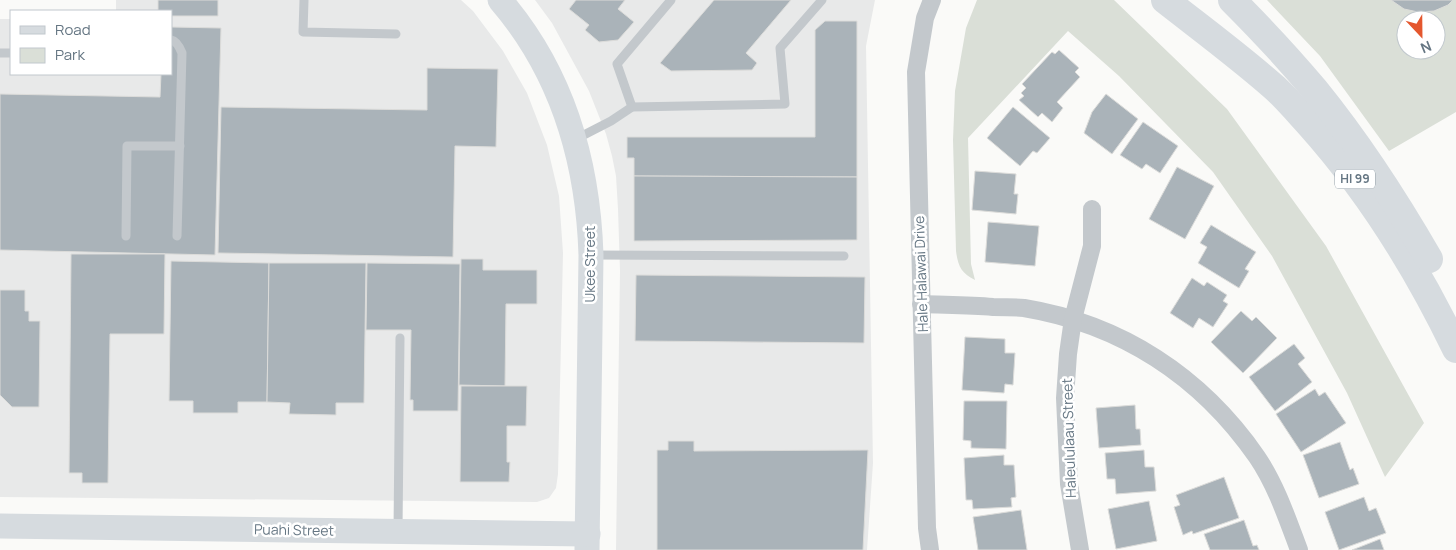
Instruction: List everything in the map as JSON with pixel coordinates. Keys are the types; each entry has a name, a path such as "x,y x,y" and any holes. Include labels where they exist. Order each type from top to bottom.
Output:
{"main road":[{"name":"HI 99","path":"1165,0 1276,89 1324,141 1372,204 1399,245 1425,288 1456,349"},
{"name":"HI 99","path":"1232,0 1275,44 1316,92 1363,154 1399,208 1442,282 1456,311"}],"street":[{"name":"Ukee Street","path":"500,0 513,15 535,49 557,90 575,140 584,180 590,223 591,255 588,542"},
{"name":"Hale Halawai Drive","path":"930,550 927,528 916,72 925,18 932,0"},
{"name":"Haleululaau Street","path":"1080,550 1069,484 1065,398 1073,319 1092,246 1092,209"},
{"path":"921,304 1023,308 1073,319 1122,338 1179,373 1235,429 1257,458 1277,492 1299,550"},
{"name":"Puahi Street","path":"0,526 398,532 588,542"}],"lane":[{"path":"304,0 303,32 396,34"},
{"path":"632,107 617,64 671,0"},
{"path":"575,140 611,121 632,107 785,104 780,48 822,0"},
{"path":"172,40 180,46 182,53 177,236"},
{"path":"126,236 127,146 180,146"},
{"path":"591,255 844,256"},
{"path":"398,532 400,338"}],"shaded area":[{"path":"116,0 461,0 473,11 503,51 527,93 547,145 559,196 563,253 558,474 556,488 549,498 537,502 0,497 0,19 10,19 10,75 172,75 172,10 116,10"},
{"path":"535,0 875,0 866,46 873,463 867,550 616,550 620,271 616,176 606,134 589,91 552,23"}],"green space":[{"path":"977,0 1114,0 1227,109 1326,246 1424,423 1385,477 1347,393 1272,256 1213,172 1119,76 1068,31 968,138 971,264 975,280 963,272 959,265 956,251 953,140 955,91 966,28"},
{"path":"1267,0 1456,0 1456,112 1389,151 1320,56"}],"building":[{"path":"158,0 218,0 218,16 172,16 172,10 158,10"},
{"path":"576,0 625,0 618,9 634,22 618,40 599,42 585,30 589,25 569,9"},
{"path":"714,0 791,0 746,53 757,63 752,70 671,71 660,63"},
{"path":"1391,0 1453,0 1448,5 1436,10 1404,9"},
{"path":"825,21 857,21 857,177 634,176 634,158 627,158 627,137 815,137 815,30"},
{"path":"172,27 221,28 215,255 0,250 0,94 160,97 161,75 172,75"},
{"path":"1059,50 1079,68 1075,72 1080,77 1057,102 1063,108 1052,122 1042,113 1038,117 1019,100 1024,96 1021,93 1026,88 1022,84 1052,52 1055,54"},
{"path":"427,68 498,69 496,147 455,146 453,257 218,253 221,107 427,110"},
{"path":"1106,94 1138,119 1112,154 1084,133 1092,112"},
{"path":"1013,107 1050,138 1037,153 1033,151 1020,166 987,138"},
{"path":"1143,122 1178,146 1160,173 1146,164 1142,169 1120,155"},
{"path":"1177,167 1214,186 1185,239 1149,219"},
{"path":"975,171 1016,174 1014,194 1018,194 1016,214 972,210"},
{"path":"634,176 857,177 857,240 634,241"},
{"path":"988,222 1039,226 1035,266 985,262"},
{"path":"1211,225 1256,252 1245,269 1249,271 1239,288 1198,263 1207,247 1200,243"},
{"path":"71,254 165,254 164,334 110,334 108,483 82,483 82,473 69,473"},
{"path":"461,259 483,259 483,270 537,270 537,304 506,304 505,386 459,385"},
{"path":"171,261 269,263 267,402 238,402 238,413 193,413 193,401 169,401"},
{"path":"269,263 366,263 364,403 336,403 336,415 289,414 290,403 267,402"},
{"path":"367,263 460,264 458,411 413,411 413,400 410,400 411,330 366,330"},
{"path":"636,275 865,277 864,343 635,341"},
{"path":"1192,278 1204,286 1207,282 1227,295 1223,301 1228,304 1213,327 1199,318 1193,328 1170,313"},
{"path":"0,290 25,290 25,311 29,311 29,321 40,321 39,407 12,407 0,395"},
{"path":"1241,311 1252,321 1256,317 1277,338 1243,373 1211,342"},
{"path":"965,337 1005,339 1005,353 1015,353 1013,385 1005,384 1004,393 962,390"},
{"path":"1294,344 1305,358 1298,364 1312,382 1275,411 1249,377"},
{"path":"461,386 527,386 526,426 507,426 507,462 510,462 509,482 460,482"},
{"path":"1315,389 1319,396 1325,392 1346,423 1301,452 1276,414"},
{"path":"964,401 1007,401 1006,449 971,448 971,441 963,440"},
{"path":"1135,405 1136,429 1140,429 1141,445 1099,448 1096,408"},
{"path":"668,441 694,441 694,451 868,450 863,550 657,550 657,450 668,450"},
{"path":"1340,442 1350,470 1353,468 1359,484 1319,498 1303,455"},
{"path":"1144,450 1145,467 1154,467 1156,491 1116,494 1115,479 1107,479 1105,453"},
{"path":"1004,455 1004,465 1014,465 1016,497 1011,498 1012,507 973,509 972,500 966,500 964,458"},
{"path":"1224,477 1239,518 1193,534 1192,531 1183,535 1174,507 1180,505 1176,495"},
{"path":"1364,497 1369,511 1376,508 1386,533 1339,550 1325,512"},
{"path":"1149,501 1157,541 1116,549 1108,509"},
{"path":"1021,510 1027,550 978,550 973,517"},
{"path":"1244,520 1253,546 1257,545 1259,550 1210,550 1204,534"},
{"path":"1380,539 1384,550 1352,550"}]}
